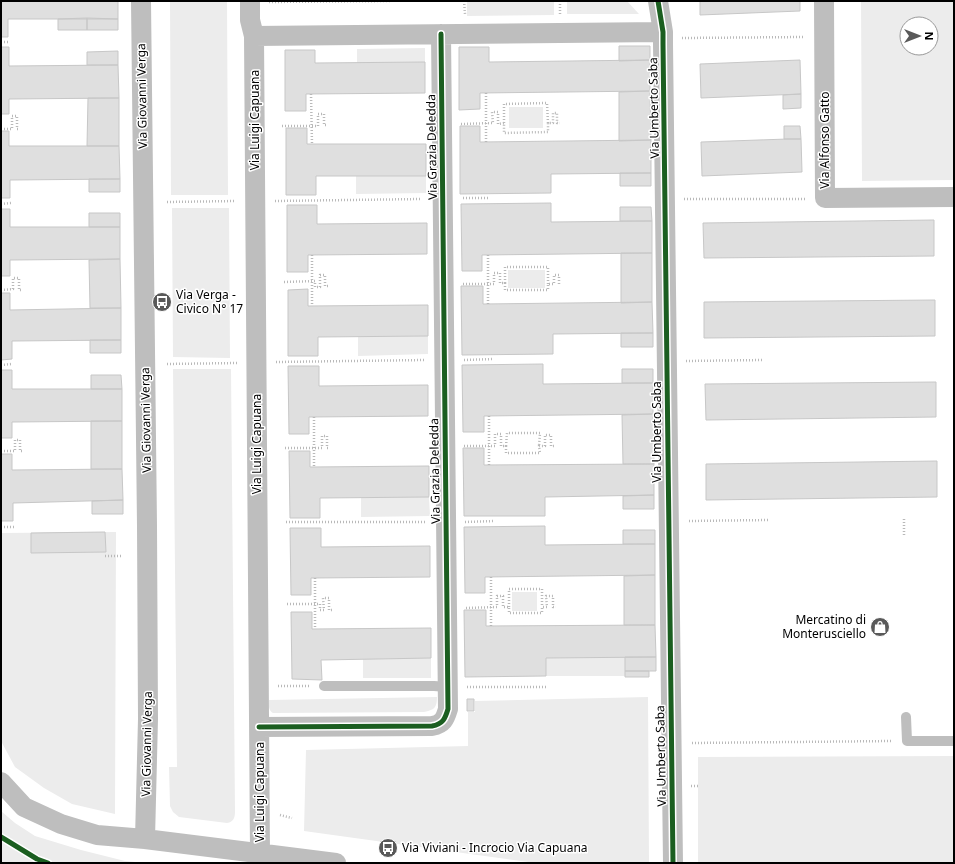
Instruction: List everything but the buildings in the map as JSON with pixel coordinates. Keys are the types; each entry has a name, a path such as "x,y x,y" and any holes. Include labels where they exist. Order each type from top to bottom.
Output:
{"street":[{"name":"Via Giovanni Verga","path":"141,1 148,719 145,839"},
{"name":"Via Umberto Saba","path":"658,1 671,35 673,863"},
{"name":"Via Alfonso Gatto","path":"824,1 825,198 954,197"},
{"name":"Via Luigi Capuana","path":"258,2 250,20 254,36 260,853"},
{"path":"254,36 441,34 671,35"},
{"name":"Via Grazia Deledda","path":"259,727 438,725 443,721 455,687 441,34"},
{"path":"1,782 24,807 61,824 97,835 145,839 336,863"}],"lane":[{"path":"324,686 455,687"},
{"path":"906,717 907,741 954,741"}],"path":[{"path":"258,2 391,1"},
{"path":"464,1 465,19"},
{"path":"560,1 560,18"},
{"path":"671,35 807,37"},
{"path":"1,42 9,42"},
{"path":"486,93 486,142"},
{"path":"311,94 312,144"},
{"path":"547,103 548,132 504,132 504,123 504,104 547,103"},
{"path":"457,124 493,123 492,112 498,112 498,124 504,123"},
{"path":"548,123 553,123 553,113 557,113 557,123 560,123"},
{"path":"282,126 318,126 318,114 324,114 324,125 327,125"},
{"path":"1,129 12,129 12,116 17,116 17,129 19,129"},
{"path":"458,198 489,198"},
{"path":"283,200 423,199"},
{"path":"681,199 810,199"},
{"path":"167,202 236,201"},
{"path":"1,204 11,204"},
{"path":"312,255 312,306"},
{"path":"488,255 488,304"},
{"path":"505,267 548,267 548,284 548,290 505,290 505,267"},
{"path":"458,284 494,284 494,273 500,273 500,283 505,283"},
{"path":"284,282 316,281 316,287 320,287 320,276 325,275 325,286 329,286"},
{"path":"548,284 554,284 554,275 559,275 559,284 561,284"},
{"path":"1,290 13,290 13,278 19,278 19,290 21,290"},
{"path":"459,360 493,359"},
{"path":"285,362 431,360"},
{"path":"683,361 762,360"},
{"path":"167,364 236,363"},
{"path":"1,365 12,364"},
{"path":"489,416 489,466"},
{"path":"314,417 314,467"},
{"path":"506,433 540,433 540,453 506,453 506,446 506,433"},
{"path":"460,446 495,446 495,434 502,434 502,446 506,446"},
{"path":"539,446 545,446 545,435 551,435 551,446 554,446"},
{"path":"285,448 322,448 322,436 327,436 327,448 330,448"},
{"path":"1,451 15,452 15,440 20,440 20,451 23,451"},
{"path":"904,519 904,536"},
{"path":"685,521 769,520"},
{"path":"461,522 495,521"},
{"path":"286,522 433,522"},
{"path":"1,528 16,527"},
{"path":"105,556 122,556"},
{"path":"491,577 491,626"},
{"path":"316,578 316,629"},
{"path":"508,589 542,589 542,607 542,613 508,613 508,589"},
{"path":"462,608 498,607 498,596 503,596 503,607 508,607"},
{"path":"542,607 547,607 546,596 553,596 553,607 556,607"},
{"path":"287,604 320,604 320,610 324,610 323,598 329,598 329,610 332,610"},
{"path":"288,686 324,686"},
{"path":"455,687 547,687"},
{"path":"688,743 907,741"}],"shaded area":[{"path":"170,1 227,1 228,195 171,195"},
{"path":"467,1 554,1 554,15 467,16"},
{"path":"567,1 627,1 639,14 567,14"},
{"path":"861,1 954,1 954,180 862,181"},
{"path":"425,48 425,62 357,63 357,49"},
{"path":"509,107 543,107 543,128 509,128"},
{"path":"356,176 426,176 426,193 356,194"},
{"path":"172,208 229,208 230,358 173,357"},
{"path":"508,270 545,270 545,288 508,288"},
{"path":"428,336 428,354 358,356 358,337"},
{"path":"173,369 231,369 235,815 231,822 227,823 179,817 173,812 170,806 169,767 177,767"},
{"path":"429,497 430,516 361,517 361,498"},
{"path":"116,532 115,814 72,804 44,788 15,767 1,741 1,533"},
{"path":"512,592 537,592 537,611 512,611"},
{"path":"625,657 625,676 546,676 546,658"},
{"path":"431,658 431,678 363,678 363,659"},
{"path":"437,697 436,706 424,712 273,713 269,706 269,700"},
{"path":"648,697 649,863 536,863 304,831 306,750 468,746 468,712 475,712 475,701"},
{"path":"954,756 954,863 698,863 698,757"},
{"path":"1,811 15,823 35,836 125,861 146,863 1,863"}],"cycle path":[{"path":"658,1 663,32 673,863"},
{"path":"259,727 432,726 439,724 443,720 448,709 441,34"},
{"path":"1,837 37,859 48,863"}],"place":[{"name":"Via Verga - Civico N° 17","path":"162,302"},
{"name":"Mercatino di Monterusciello","path":"880,627"},
{"name":"Via Viviani - Incrocio Via Capuana","path":"388,848"}]}
